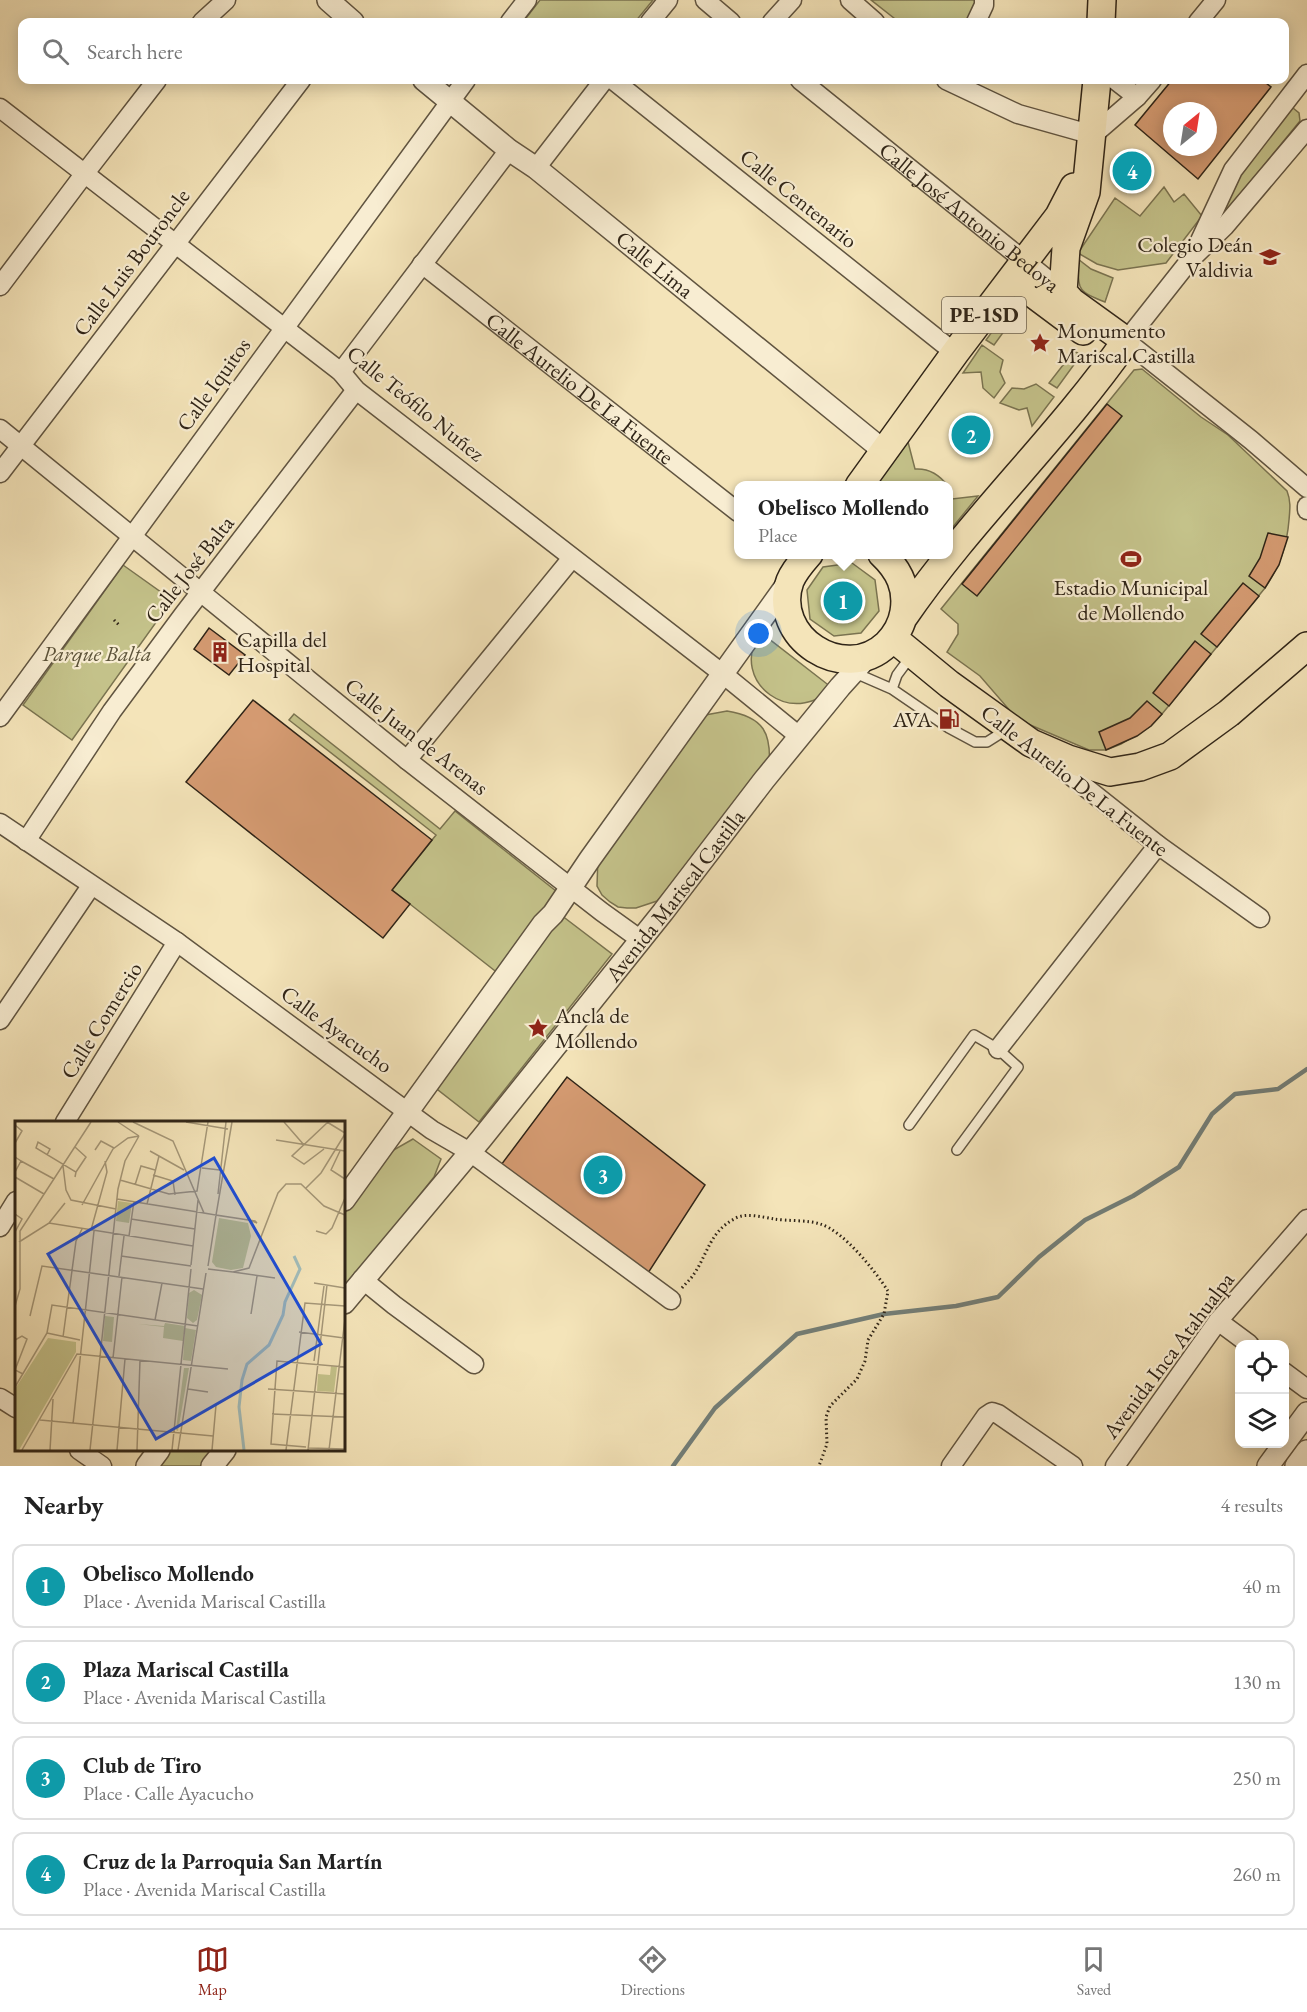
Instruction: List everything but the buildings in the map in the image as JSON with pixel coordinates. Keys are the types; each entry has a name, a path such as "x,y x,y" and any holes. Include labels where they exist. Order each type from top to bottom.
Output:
{"main road":[{"path":"1101,18 1102,0"},
{"path":"1063,292 1066,248 1086,192 1097,84"},
{"name":"PE-1SD","path":"863,481 955,353 1059,216 1077,180 1093,135"},
{"path":"953,552 1090,388 1120,348 1018,269"},
{"name":"Calle José Antonio Bedoya","path":"1063,292 1120,348"},
{"path":"886,559 892,564 902,583 905,604 903,636"},
{"path":"798,563 787,594 792,622 803,640 817,652 861,664 903,636 919,595 948,559"},
{"name":"Calle Aurelio De La Fuente","path":"903,636 970,700 1031,743"},
{"path":"1031,743 1068,759 1110,771 1140,767 1170,756 1229,714 1307,646"}],"street":[{"path":"206,18 226,0"},
{"path":"513,18 527,0"},
{"path":"653,18 668,0"},
{"path":"705,0 726,18"},
{"path":"776,18 792,0"},
{"path":"850,0 870,18"},
{"path":"978,18 984,0"},
{"path":"1207,18 1216,0"},
{"path":"0,286 155,84"},
{"name":"Calle Luis Bouroncle","path":"0,473 298,84"},
{"name":"Calle Lima","path":"429,84 885,451"},
{"name":"Calle Iquitos","path":"0,717 463,84"},
{"path":"536,168 601,84"},
{"name":"Calle Centenario","path":"618,84 955,353"},
{"name":"Calle José Antonio Bedoya","path":"805,84 1018,269 1063,292"},
{"path":"957,84 1018,114 1093,135 1137,97 1148,84"},
{"path":"1120,84 1137,97"},
{"path":"1190,260 1233,170 1299,84"},
{"name":"Calle Teófilo Nuñez","path":"0,108 284,327 341,372 356,390 800,736"},
{"path":"1120,348 1190,260 1225,226 1307,129"},
{"path":"341,372 509,150"},
{"name":"Calle Aurelio De La Fuente","path":"422,264 734,509"},
{"name":"Calle José Antonio Bedoya","path":"1120,348 1251,440 1307,488"},
{"name":"Calle José Balta","path":"26,841 112,711 356,390"},
{"name":"Calle Juan de Arenas","path":"0,429 407,760 641,940"},
{"path":"407,760 572,558"},
{"path":"345,1199 723,674 798,563"},
{"name":"Avenida Mariscal Castilla","path":"345,1302 470,1152 641,940 800,736 861,664"},
{"name":"Calle Aurelio De La Fuente","path":"1031,743 1053,764 1158,845 1260,918"},
{"name":"Calle Ayacucho","path":"0,822 91,886 177,942 432,1130 470,1152 671,1300"},
{"path":"998,1049 1158,845"},
{"path":"0,1020 91,886"},
{"name":"Calle Comercio","path":"66,1121 177,942"},
{"path":"0,1227 15,1203"},
{"name":"Avenida Inca Atahualpa","path":"1115,1466 1218,1321 1307,1219"},
{"path":"362,1280 474,1364"},
{"path":"1218,1321 1244,1340"},
{"path":"1289,1376 1307,1389"},
{"path":"0,1398 15,1407"},
{"path":"951,1466 986,1416 992,1413 998,1414 1073,1466"},
{"path":"1268,1466 1307,1413"},
{"path":"83,1451 102,1466"},
{"path":"147,1466 158,1451"},
{"path":"212,1466 223,1451"},
{"path":"1296,1466 1307,1451"}],"lane":[{"path":"892,689 897,675 903,636"},
{"path":"861,664 892,689 949,728 975,742 987,742 1009,727"},
{"path":"909,1125 974,1035 998,1049 1018,1067 957,1150"}],"path":[{"path":"114,620 119,625"},
{"path":"671,1300 694,1275 714,1235 735,1217 753,1215 819,1224 832,1230 861,1256 888,1291 884,1314 868,1340 865,1361 857,1379 830,1406 826,1417 827,1444 819,1466"}],"green space":[{"path":"540,0 653,0 638,18 526,18"},
{"path":"871,0 982,0 973,18 894,18"},
{"path":"1293,108 1299,113 1300,121 1219,220 1239,173 1288,109"},
{"path":"1164,187 1174,202 1184,194 1202,216 1166,263 1118,270 1097,264 1078,253 1115,198 1140,216"},
{"path":"1078,259 1091,269 1113,278 1105,302 1088,295 1081,288 1078,277"},
{"path":"1011,306 1018,312 994,345 986,340"},
{"path":"982,345 1003,360 1000,372 1005,383 994,398 983,388 981,372 963,373"},
{"path":"1074,351 1081,355 1057,388 1049,383"},
{"name":"Estadio Municipal de Mollendo","path":"1142,369 1201,417 1228,435 1287,491 1290,505 1288,529 1282,555 1265,588 1162,714 1151,726 1121,744 1106,750 1089,750 1028,724 1012,713 980,676 947,652 958,634 958,624 941,609 1134,370"},
{"path":"1036,384 1054,397 1032,426 1027,408 1019,410 1000,403 1012,388 1024,389"},
{"path":"908,442 915,469 933,473 944,481 879,481"},
{"path":"978,496 953,527 953,499"},
{"path":"852,563 875,580 879,611 861,633 834,636 810,619 807,590 823,567"},
{"name":"Parque Balta","path":"123,565 172,600 72,740 23,705"},
{"path":"760,632 831,687 817,699 800,703 784,702 770,695 759,683 752,668 752,651"},
{"path":"727,711 750,718 763,729 769,746 769,769 657,901 636,908 618,907 602,895 597,886 598,856 700,716"},
{"path":"294,714 440,829 455,811 561,895 499,974 392,890 436,835 289,720"},
{"path":"557,912 612,954 479,1122 433,1086"},
{"path":"413,1139 441,1159 434,1177 345,1289 345,1213 390,1152"},
{"path":"167,1451 215,1451 203,1466 157,1466"}],"waterway":[{"path":"673,1466 715,1408 797,1334 884,1314 956,1306 998,1297 1039,1257 1085,1220 1133,1196 1179,1167 1212,1114 1235,1094 1278,1089 1307,1069"}],"place":[{"name":"Cruz de la Parroquia San Martín","path":"1132,171"},
{"name":"Colegio Deán Valdivia","path":"1270,257"},
{"name":"Monumento Mariscal Castilla","path":"1040,343"},
{"name":"Plaza Mariscal Castilla","path":"971,435"},
{"name":"Estadio Municipal de Mollendo","path":"1131,559"},
{"name":"Obelisco Mollendo","path":"843,601"},
{"name":"Capilla del Hospital","path":"220,652"},
{"name":"AVA","path":"949,719"},
{"name":"Ancla de Mollendo","path":"538,1028"},
{"name":"Club de Tiro","path":"603,1175"}]}
